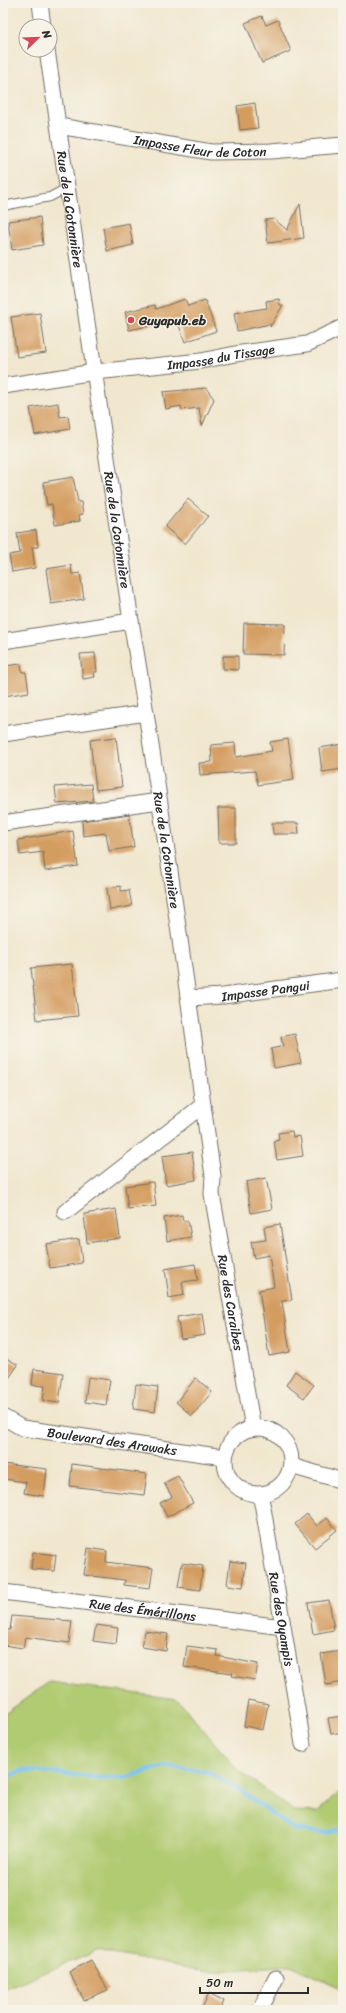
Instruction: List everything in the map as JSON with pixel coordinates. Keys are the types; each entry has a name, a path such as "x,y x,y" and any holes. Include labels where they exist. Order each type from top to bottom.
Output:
{"street":[{"path":"40,3 42,18"},
{"name":"Rue de la Cotonnière","path":"48,58 59,126 66,188 190,1004 203,1105"},
{"name":"Impasse Fleur de Coton","path":"59,126 210,152 271,151 343,145"},
{"name":"Impasse du Tissage","path":"3,386 95,372 201,361 307,344 343,328"},
{"path":"3,641 131,621"},
{"path":"3,734 146,713"},
{"path":"3,823 160,802"},
{"name":"Impasse Pangui","path":"190,1004 223,996 343,980"},
{"path":"65,1212 203,1105"},
{"name":"Rue des Caraibes","path":"203,1105 213,1176 212,1194 253,1428"},
{"name":"Boulevard des Arawaks","path":"3,1417 22,1428 224,1457"},
{"path":"253,1428 266,1428 277,1434 285,1442 290,1453 291,1466 284,1483 269,1493 260,1495 248,1494 238,1488 230,1480 225,1469 224,1457 226,1448 234,1438 245,1430 253,1428"},
{"path":"291,1466 343,1481"},
{"name":"Rue des Oyampis","path":"260,1495 303,1744"},
{"name":"Rue des Émérillons","path":"3,1592 283,1627"},
{"path":"260,2010 276,1978"}],"lane":[{"path":"3,206 50,197 66,188"}],"green space":[{"path":"49,1682 177,1699 237,1769 294,1811 317,1812 343,1789 343,1989 291,1965 208,1972 98,1951 3,1989 3,1715"}],"building":[{"path":"262,16 266,25 278,20 291,51 262,63 245,23"},
{"path":"255,103 258,128 240,130 237,106"},
{"path":"300,204 304,238 268,243 265,220 274,219 287,230"},
{"path":"40,217 43,245 12,250 8,221"},
{"path":"129,223 133,245 107,251 103,228"},
{"path":"185,299 188,306 205,300 216,331 185,342 177,320 129,330 125,312 155,305 156,309"},
{"path":"279,299 280,305 283,305 270,327 270,324 237,331 234,313 267,308 266,301"},
{"path":"40,313 46,353 17,357 11,317"},
{"path":"206,388 214,399 202,426 199,408 182,410 181,406 166,409 163,392"},
{"path":"58,403 60,417 68,416 70,429 35,435 30,408"},
{"path":"73,477 78,502 81,502 83,514 79,515 80,521 55,525 52,504 47,505 43,482"},
{"path":"188,499 208,516 185,544 165,527"},
{"path":"36,530 38,547 32,547 35,568 12,572 9,555 20,553 17,533"},
{"path":"71,565 72,574 80,573 84,599 51,604 46,569"},
{"path":"244,623 285,624 284,655 243,654"},
{"path":"95,653 97,672 94,672 95,677 83,679 80,654"},
{"path":"223,656 238,656 238,670 223,669"},
{"path":"21,664 22,672 26,672 29,692 4,696 3,666"},
{"path":"116,737 122,787 96,790 90,740"},
{"path":"288,739 294,780 258,785 255,771 200,775 199,763 212,762 211,745 235,743 236,757 272,751 270,742"},
{"path":"343,744 343,769 322,772 319,748"},
{"path":"91,784 93,801 57,804 55,787"},
{"path":"218,808 236,808 236,843 219,843"},
{"path":"129,814 134,847 109,851 106,833 83,836 82,821"},
{"path":"272,823 298,823 299,834 273,834"},
{"path":"73,831 78,866 45,871 43,852 20,855 18,840"},
{"path":"121,886 121,891 129,890 132,906 110,910 107,888"},
{"path":"72,964 78,1016 37,1020 31,968"},
{"path":"295,1034 301,1063 274,1068 271,1049 283,1046 281,1037"},
{"path":"292,1131 293,1137 300,1136 303,1156 277,1160 274,1141 279,1140 278,1133"},
{"path":"192,1152 196,1180 166,1185 162,1156"},
{"path":"266,1178 272,1209 251,1213 246,1182"},
{"path":"153,1182 156,1206 128,1209 125,1186"},
{"path":"116,1209 120,1238 87,1243 84,1214"},
{"path":"182,1215 183,1221 188,1221 191,1237 167,1241 164,1218"},
{"path":"280,1224 292,1300 282,1301 290,1352 269,1356 259,1290 274,1287 269,1255 254,1258 251,1242 266,1240 264,1227"},
{"path":"79,1239 82,1263 50,1268 46,1244"},
{"path":"195,1264 198,1280 182,1282 184,1295 169,1298 165,1269"},
{"path":"202,1313 205,1335 181,1339 177,1317"},
{"path":"3,1356 18,1365 3,1387"},
{"path":"34,1369 63,1373 59,1403 43,1401 45,1386 32,1385"},
{"path":"295,1371 314,1385 304,1398 286,1385"},
{"path":"88,1377 110,1380 106,1405 85,1402"},
{"path":"196,1378 212,1392 192,1416 176,1402"},
{"path":"136,1384 158,1387 155,1412 133,1409"},
{"path":"3,1464 47,1469 44,1496 24,1493 26,1482 3,1479"},
{"path":"72,1464 147,1474 144,1495 70,1486"},
{"path":"178,1476 193,1503 167,1517 160,1503 172,1497 164,1483"},
{"path":"307,1514 317,1526 327,1518 337,1530 315,1548 295,1524"},
{"path":"88,1548 107,1551 106,1562 153,1568 150,1588 124,1585 125,1580 84,1575"},
{"path":"33,1552 56,1555 54,1571 31,1569"},
{"path":"230,1561 246,1563 243,1587 227,1585"},
{"path":"182,1563 203,1566 200,1590 178,1587"},
{"path":"329,1600 334,1630 313,1634 308,1603"},
{"path":"12,1616 72,1621 69,1643 25,1637 23,1648 3,1645 3,1630 10,1630"},
{"path":"96,1625 118,1628 116,1644 93,1641"},
{"path":"145,1631 168,1634 166,1651 142,1647"},
{"path":"187,1646 218,1650 217,1656 258,1664 255,1680 232,1676 233,1673 184,1667"},
{"path":"342,1651 343,1682 326,1685 321,1654"},
{"path":"248,1700 268,1704 263,1730 244,1726"},
{"path":"343,1716 343,1732 331,1734 328,1718"},
{"path":"91,1960 108,1990 84,2000 69,1972"},
{"path":"209,1993 224,2001 220,2010 201,2010"}],"waterway":[{"path":"3,1779 23,1770 102,1778 124,1778 166,1766 208,1772 241,1791 293,1829 324,1833 343,1829"}],"place":[{"name":"Guyapub.eb","path":"131,320"}]}
